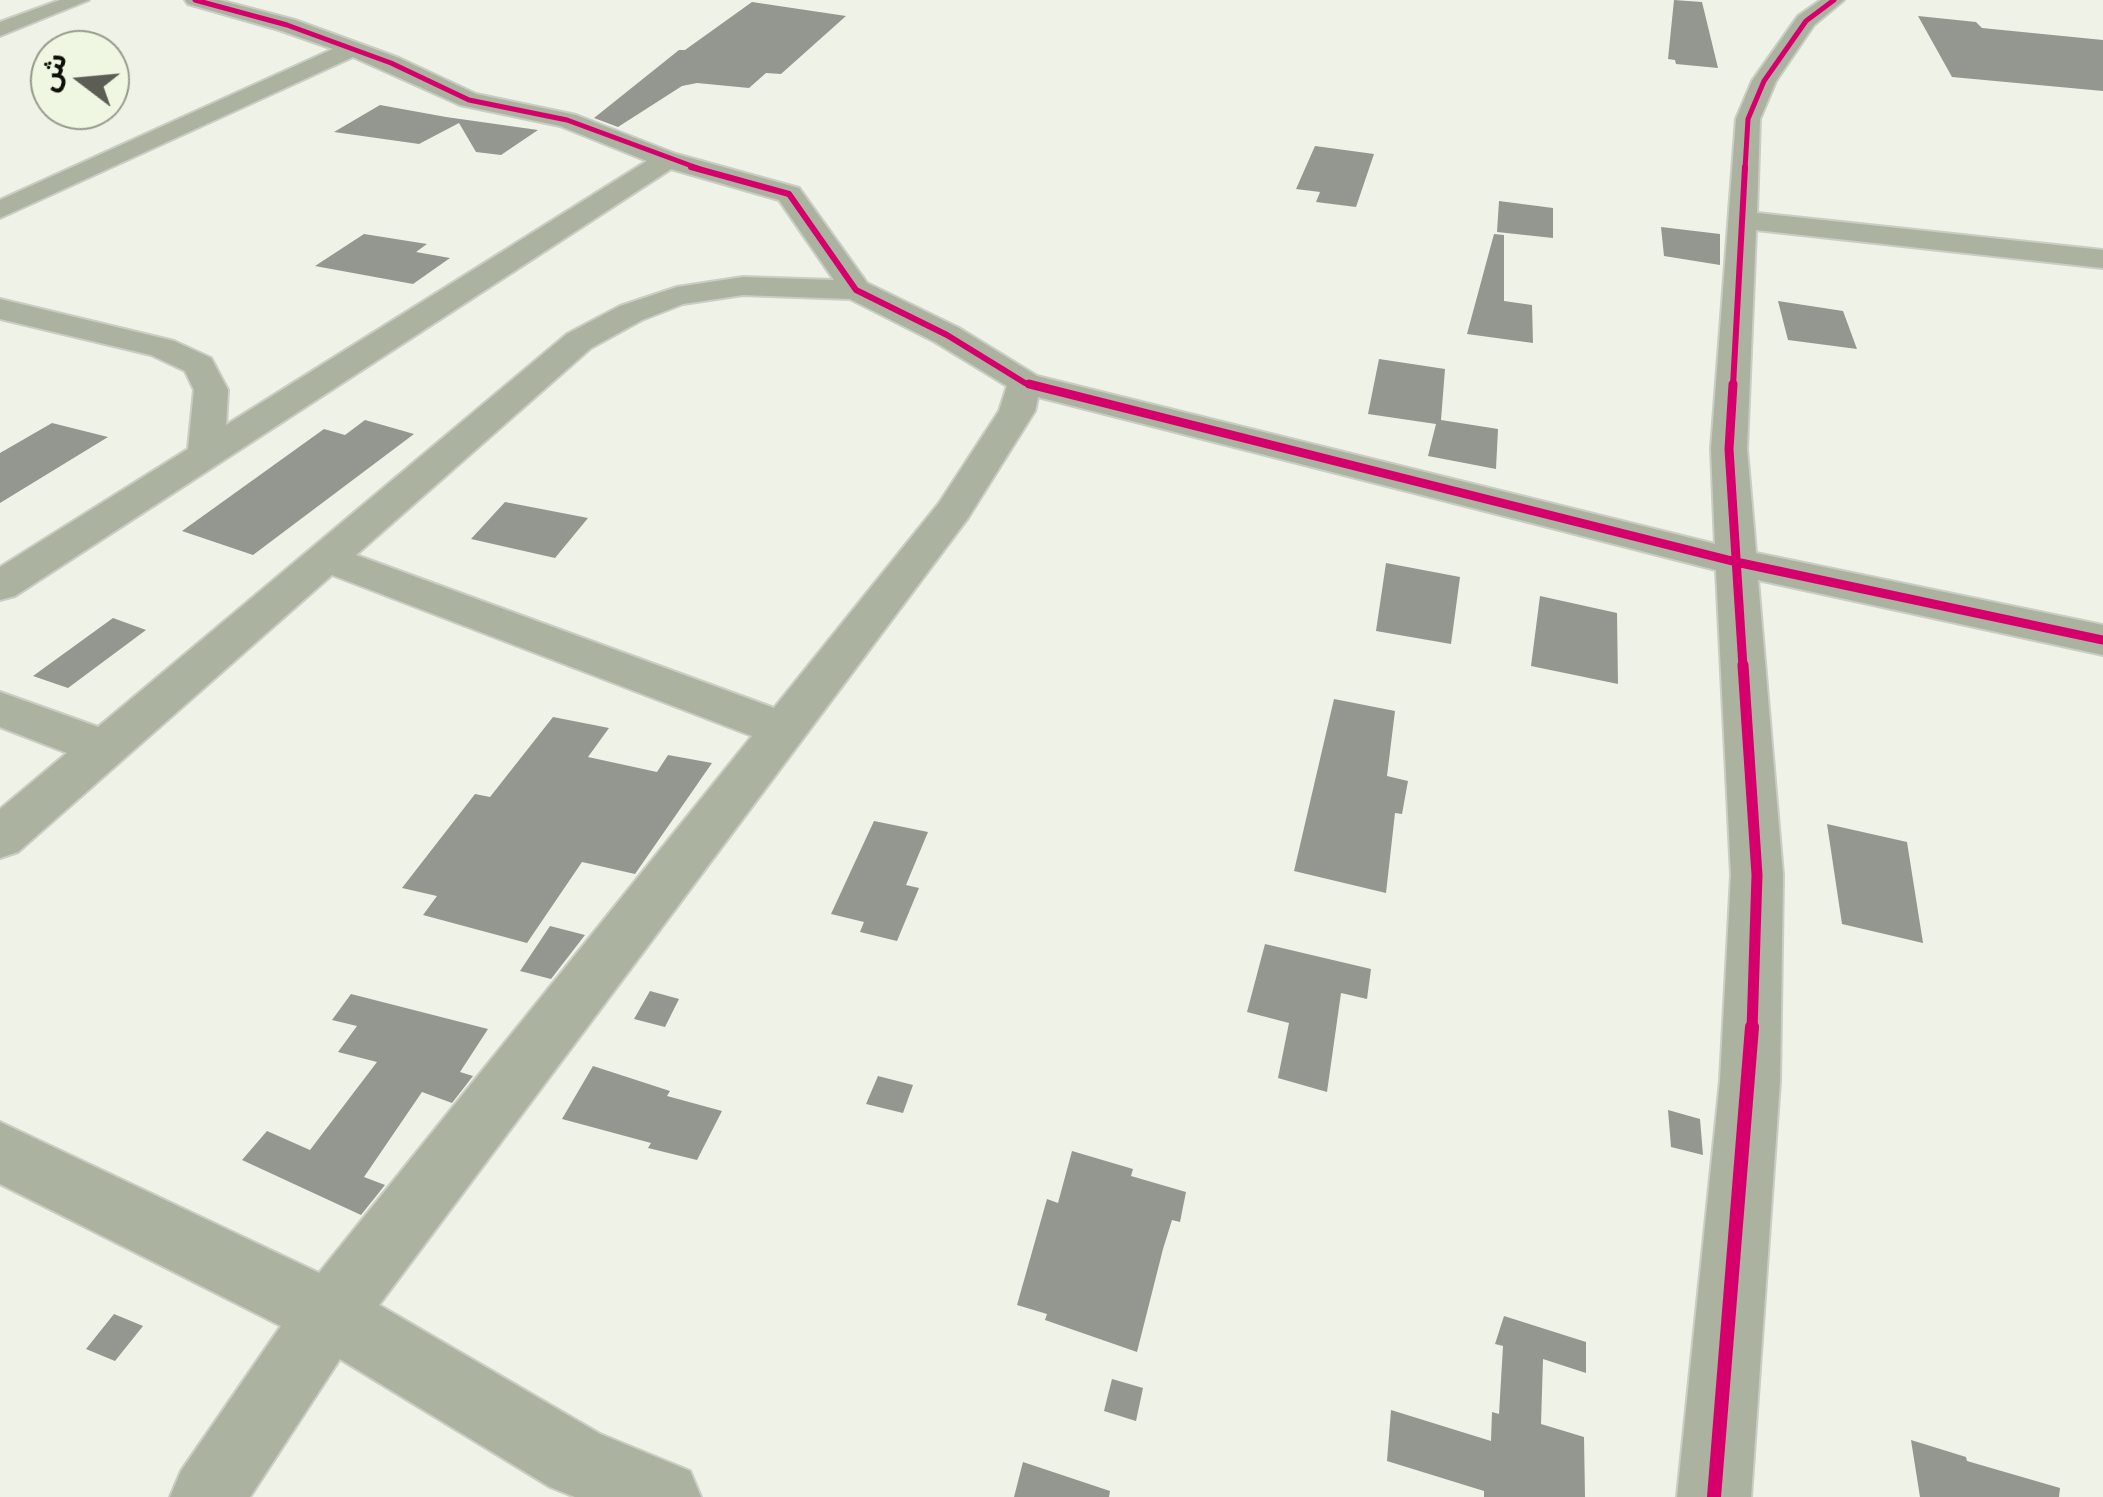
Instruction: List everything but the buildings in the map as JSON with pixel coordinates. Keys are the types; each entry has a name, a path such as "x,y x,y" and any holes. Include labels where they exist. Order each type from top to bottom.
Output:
{"street":[{"path":"0,28 79,0"},
{"path":"195,0 352,48 469,100 567,120 667,160 789,194 856,290"},
{"path":"1714,1497 1750,1081 1757,875 1729,449 1748,119 1764,81 1806,22 1834,0"},
{"path":"0,210 352,48"},
{"path":"0,586 667,160"},
{"path":"1740,220 2103,260"},
{"path":"0,838 579,341 630,314 677,296 743,286 856,290 947,335 1025,383 1736,562 2103,640"},
{"path":"3,312 162,348 199,365 212,390 206,454"},
{"path":"208,1497 330,1314 954,510 1017,411 1025,383"},
{"path":"325,558 781,730"},
{"path":"0,708 102,747"},
{"path":"0,1152 330,1314 576,1461 664,1497"}],"cycle path":[{"path":"195,0 287,25 391,63 469,100 567,120 667,160 789,194 856,290 947,335 1025,383 1736,562 2103,640"},
{"path":"1714,1497 1750,1081 1757,875 1729,449 1748,119 1764,81 1806,21 1834,0"}]}
